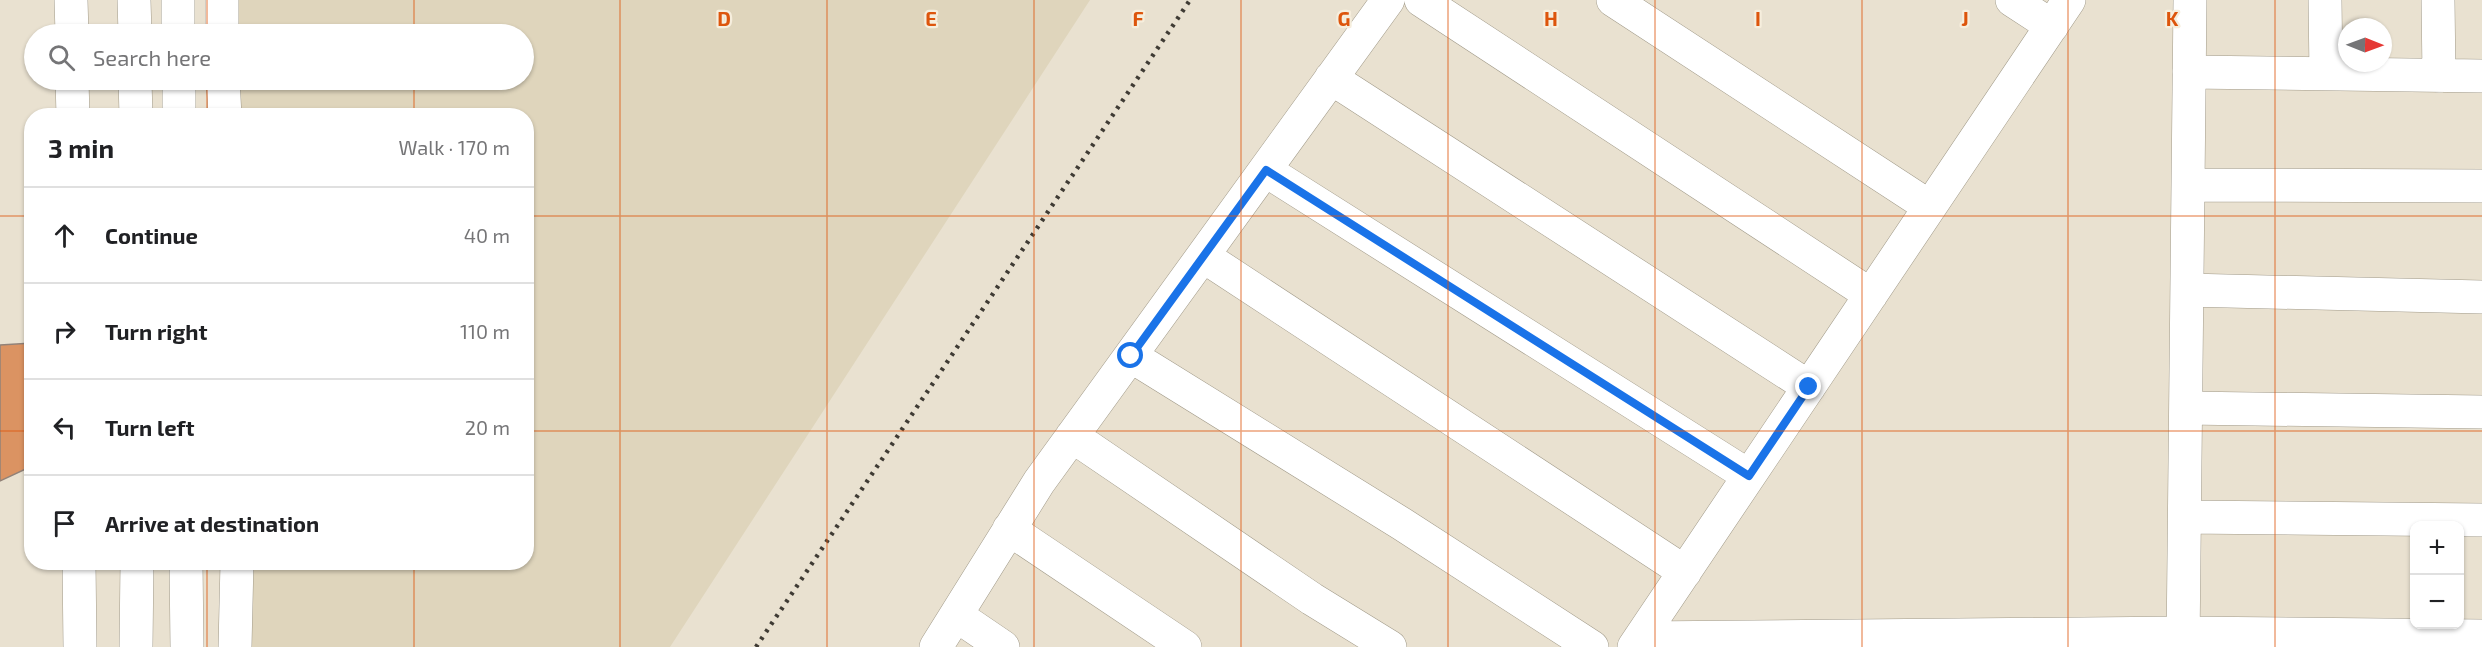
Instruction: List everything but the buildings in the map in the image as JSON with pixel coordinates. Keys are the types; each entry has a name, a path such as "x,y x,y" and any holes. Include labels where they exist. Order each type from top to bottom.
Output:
{"main road":[{"path":"71,0 72,24"},
{"path":"134,0 135,24"},
{"path":"178,0 178,24"},
{"path":"222,0 222,24"},
{"path":"936,647 1009,529 1072,436 1388,0"},
{"path":"1420,0 1871,295"},
{"path":"1613,0 1930,207"},
{"path":"1637,643 2060,13 2012,0"},
{"path":"2183,640 2190,0"},
{"path":"2325,0 2326,74"},
{"path":"2438,0 2439,75"},
{"path":"2189,72 2482,76"},
{"path":"1331,78 1809,387"},
{"path":"72,90 73,108"},
{"path":"135,90 136,108"},
{"path":"179,90 179,108"},
{"path":"224,90 225,108"},
{"path":"1266,170 1749,476"},
{"path":"2188,185 2482,186"},
{"path":"1203,256 1685,572"},
{"path":"2187,290 2482,297"},
{"path":"1131,356 1402,524 1592,647"},
{"path":"2186,408 2482,412"},
{"path":"1072,436 1312,598 1390,647"},
{"path":"2185,517 2482,520"},
{"path":"1009,529 1185,647"},
{"path":"79,570 80,647"},
{"path":"136,647 137,570"},
{"path":"186,570 188,647"},
{"path":"235,647 237,570"},
{"path":"956,615 1003,647"},
{"path":"1637,643 2482,636"}],"shaded area":[{"path":"236,0 1090,0 670,647 218,647 221,570 534,570 534,108 233,108 234,90 534,90 534,24 235,24"}],"railway":[{"path":"756,647 1190,0"}],"route":[{"path":"1131,356 1266,170 1749,476 1809,387"}]}
